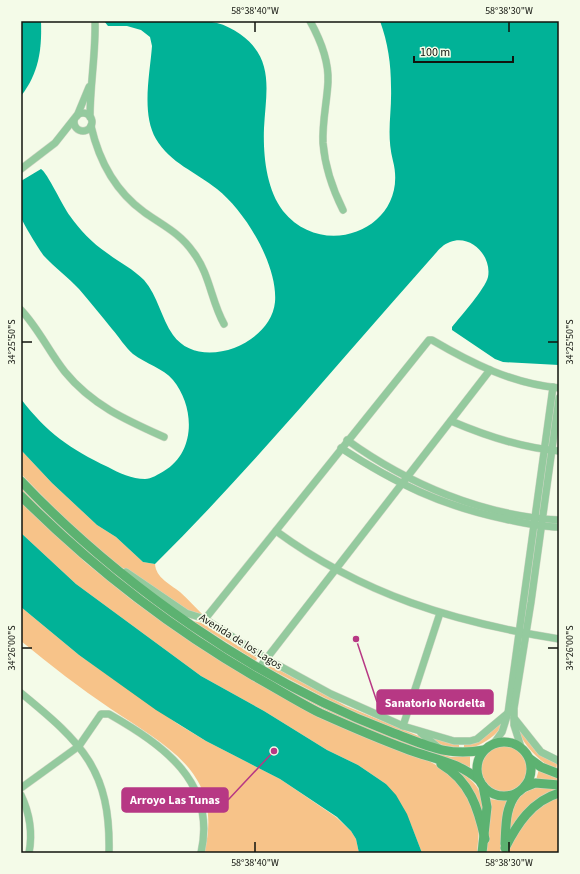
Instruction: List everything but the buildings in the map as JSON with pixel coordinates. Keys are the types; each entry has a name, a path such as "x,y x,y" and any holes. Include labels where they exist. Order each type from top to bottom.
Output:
{"street":[{"path":"85,129 90,117 90,85 95,57 95,21"},
{"path":"310,21 320,42 327,68 328,80 323,126 324,154 332,187 342,210"},
{"path":"90,85 74,125 85,129 94,139 108,172 120,190 141,209 174,230 194,253 207,276 217,310 224,324"},
{"path":"21,168 43,153 65,133 76,117 82,113 90,117"},
{"path":"65,133 85,129"},
{"path":"21,310 37,328 65,372 89,397 118,416 164,437"},
{"path":"205,619 347,440 429,340 432,340 477,365 490,370 556,388 552,450"},
{"path":"260,668 490,370"},
{"path":"482,853 485,839 487,807 482,784 477,771 478,762 484,750 494,743 502,732 511,711 559,398"},
{"path":"451,421 500,440 552,450"},
{"path":"347,440 372,458 433,488 489,508 559,527"},
{"path":"341,448 402,485 449,504 492,516 539,522 559,520"},
{"name":"Avenida de los Lagos","path":"21,481 50,510 108,563 178,616 260,668 329,706 374,725 442,750 462,753 484,750"},
{"name":"Avenida de los Lagos","path":"21,496 73,546 125,590 218,655 319,712 362,732 463,768 482,784"},
{"path":"276,531 297,547 380,591 440,613 479,625 559,639"},
{"path":"108,563 138,579 186,613 205,619 266,659 331,694 403,726 454,741 470,741 477,739 511,711"},
{"path":"403,726 440,613"},
{"path":"21,692 62,727 79,746 95,769 106,802 109,824 109,853"},
{"path":"511,711 516,735 521,746 530,758 541,767 559,774"},
{"path":"511,711 541,752 559,761"},
{"path":"21,788 79,746 102,714 106,713 124,722 165,751 188,774 198,796 204,827 201,853"},
{"path":"419,731 442,750"},
{"path":"494,743 508,741 521,746"},
{"path":"430,757 455,774 469,791 479,812 485,839"},
{"path":"525,787 532,774 530,758"},
{"path":"505,851 508,809 511,800 525,787 535,783 559,785"},
{"path":"482,784 499,795 517,793"},
{"path":"505,851 521,820 531,809 544,799 559,793"},
{"path":"21,795 30,824 31,836 29,853"}],"shaded area":[{"path":"21,450 52,483 97,525 116,537 143,562 155,564 161,577 189,600 203,615 190,613 174,603 142,579 115,563 90,542 21,474"},
{"path":"21,485 206,639 413,745 451,757 470,756 470,767 405,745 330,712 234,660 143,598 100,564 59,528 21,490"},
{"path":"21,500 85,562 132,600 190,641 249,677 365,737 429,761 450,773 459,783 472,805 479,830 477,853 422,853 411,825 386,784 358,765 327,750 264,711 201,676 76,584 21,533"},
{"path":"21,607 79,655 178,724 206,741 280,779 336,817 351,831 356,839 359,853 204,853 208,825 206,802 198,782 186,765 152,736 88,693 21,641"},
{"path":"193,621 202,623 257,658 256,661"},
{"path":"270,665 346,706 421,737 428,742 346,709 268,668"},
{"path":"504,721 498,731 488,740 470,749 464,750 464,745 478,741"},
{"path":"516,724 539,752 557,764 556,771 537,757 522,739"},
{"path":"429,736 459,745 459,751 443,746"},
{"path":"499,744 509,744 521,751 528,763 528,773 521,785 509,792 499,792 491,788 484,781 480,773 480,763 484,755 491,748"},
{"path":"456,769 477,786 483,804 483,813"},
{"path":"539,769 559,779 559,782 536,780"},
{"path":"540,787 559,789 509,831 516,802 531,789"},
{"path":"559,797 559,853 508,853 515,835 527,819 542,806"},
{"path":"489,799 508,801 500,853 484,853"}],"water":[{"path":"21,21 41,21 41,41 36,70 21,96"},
{"path":"104,21 212,22 226,26 240,34 259,54 264,65 267,89 264,128 265,160 269,182 277,202 283,211 300,226 320,234 341,235 360,230 377,220 389,204 395,184 390,142 390,70 387,45 380,21 559,21 559,365 503,362 495,359 452,330 452,327 486,282 488,277 488,269 487,262 483,255 472,244 458,240 450,242 438,250 263,450 192,527 155,564 143,562 116,537 97,525 52,483 21,450 21,399 50,431 71,447 82,454 130,477 145,479 164,471 174,463 182,453 187,441 189,428 185,403 173,380 164,372 133,354 79,289 44,256 21,217 21,181 41,169 51,183 67,212 82,231 91,241 144,280 153,293 165,321 173,335 185,346 199,352 216,352 232,348 248,341 261,330 271,317 275,302 275,287 271,272 258,240 238,211 217,189 168,155 156,139 151,129 148,106 148,81 152,46 150,37 141,30 127,26 108,26"},
{"path":"21,533 76,584 201,676 264,711 327,750 358,765 386,784 396,795 407,814 422,853 359,853 356,839 351,831 337,817 280,779 206,741 156,710 79,655 21,607"}],"place":[{"name":"Sanatorio Nordelta","path":"356,639"},
{"name":"Arroyo Las Tunas","path":"274,751"}]}
